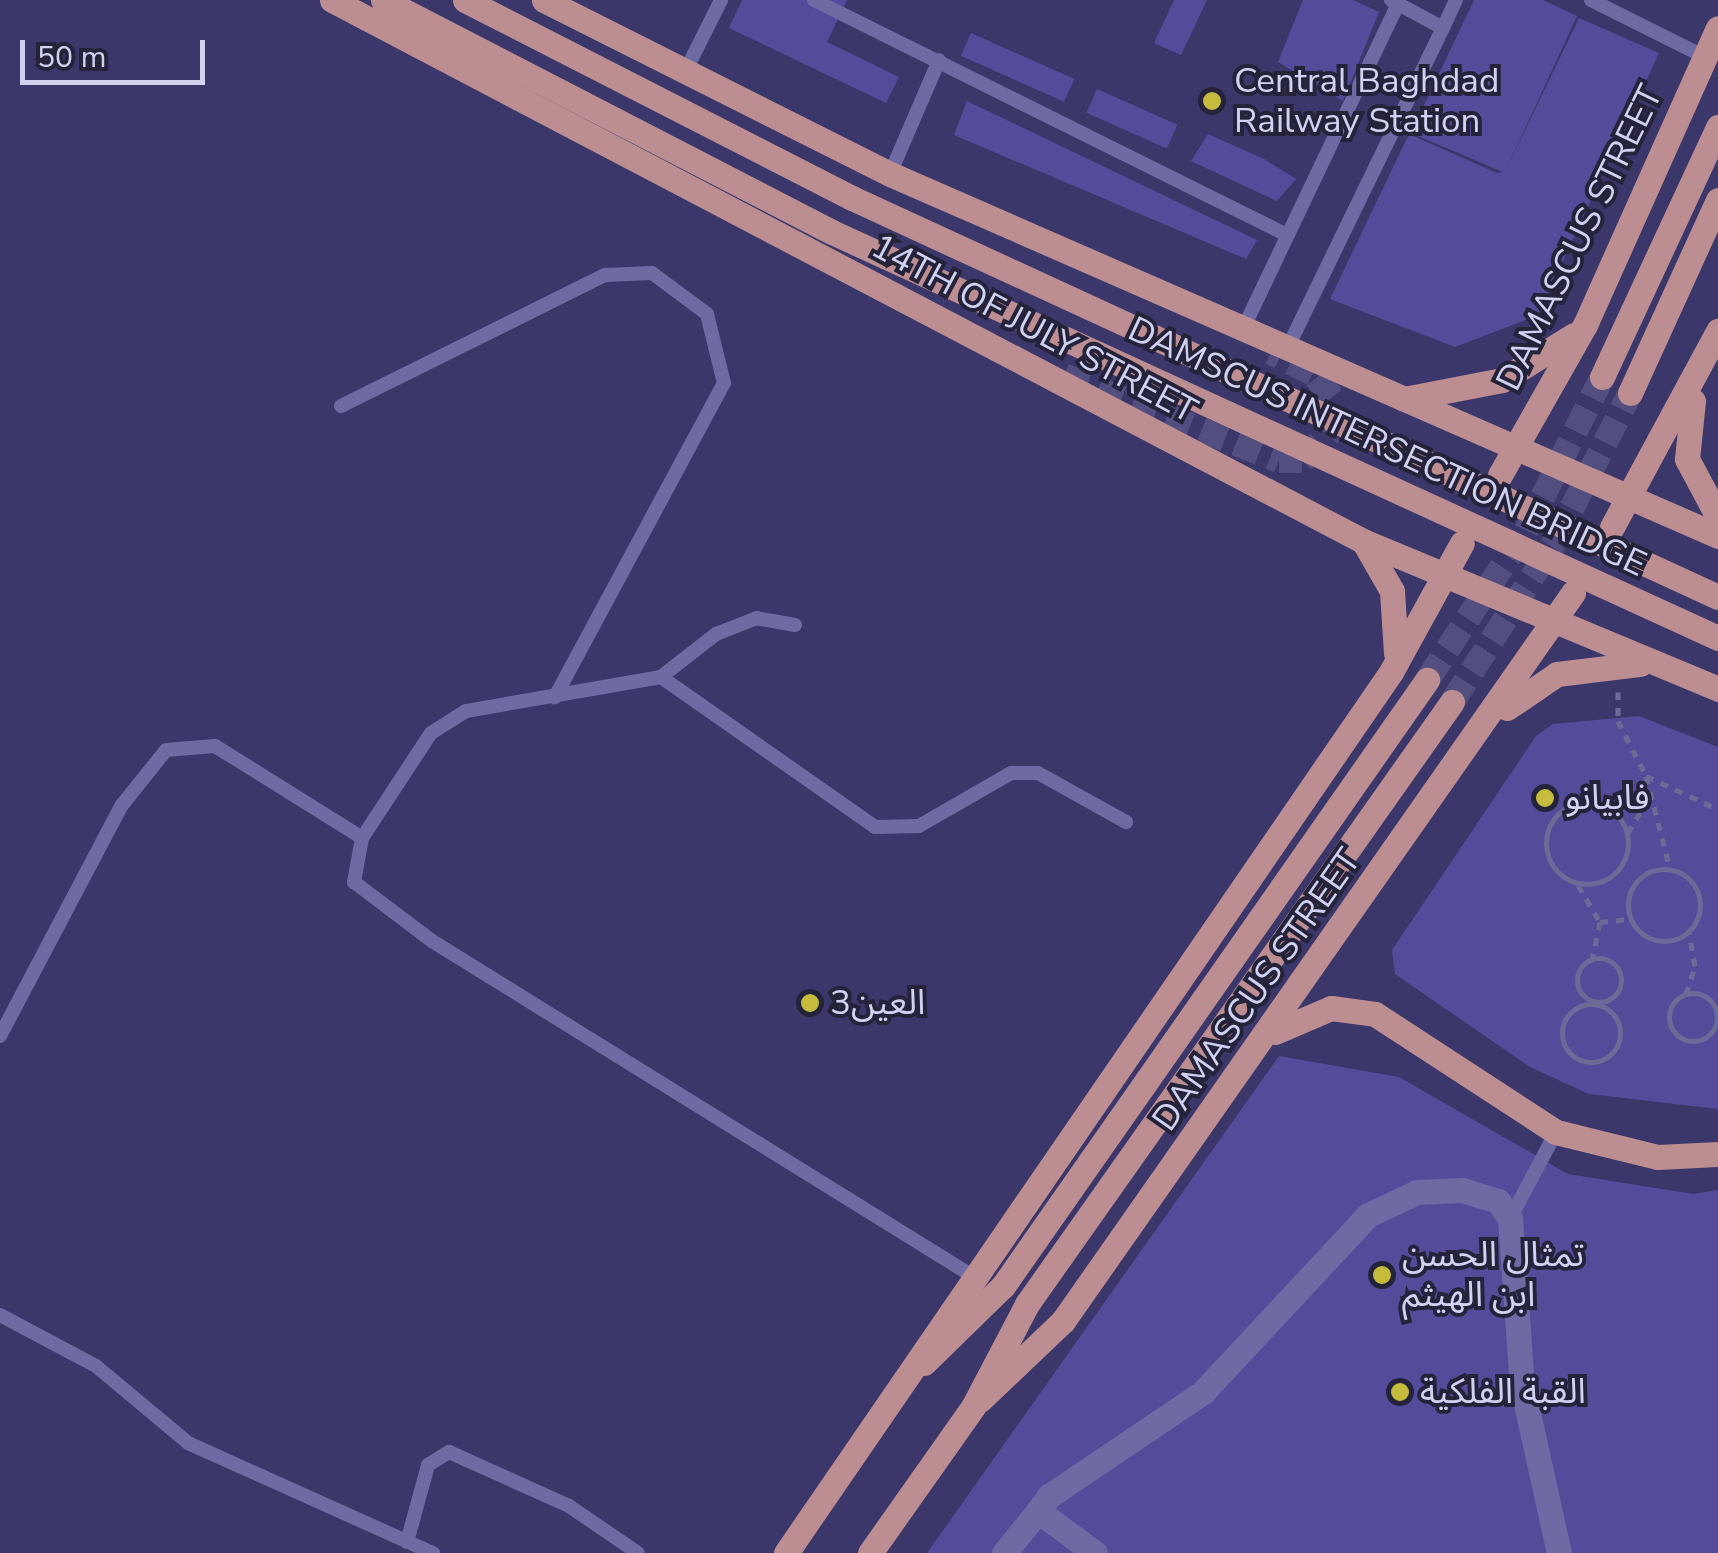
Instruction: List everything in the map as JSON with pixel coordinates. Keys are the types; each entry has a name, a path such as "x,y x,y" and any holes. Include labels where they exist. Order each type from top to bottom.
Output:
{"main road":[{"name":"14TH OF JULY STREET","path":"332,0 1363,542 1718,689"},
{"name":"DAMSCUS INTERSECTION BRIDGE","path":"383,0 832,232 1718,638"},
{"name":"DAMSCUS INTERSECTION BRIDGE","path":"465,0 852,198 1718,597"},
{"name":"14TH OF JULY STREET","path":"544,0 684,74 890,174 1718,536"},
{"name":"DAMASCUS STREET","path":"1500,476 1584,325 1718,28"},
{"path":"1602,378 1718,126"},
{"path":"1630,392 1718,200"},
{"path":"1403,399 1502,380 1584,325"},
{"path":"1612,527 1695,386 1718,330"},
{"path":"1695,386 1688,459 1718,517"},
{"path":"1363,542 1398,618 1391,672"},
{"name":"DAMASCUS STREET","path":"786,1553 917,1370 970,1275 1391,672 1462,542"},
{"name":"DAMASCUS STREET","path":"973,1407 1063,1321 1488,724 1573,593"},
{"path":"1488,724 1557,674 1618,664 1655,664"},
{"name":"DAMASCUS STREET","path":"917,1370 1003,1286 1426,680"},
{"name":"DAMASCUS STREET","path":"870,1553 973,1407 1027,1304 1452,702"},
{"path":"1270,1034 1331,1008 1375,1014 1556,1132 1658,1157 1718,1154"}],"street":[{"path":"1004,1553 1064,1483 1204,1392 1381,1207 1417,1192 1462,1190 1498,1201 1510,1218 1522,1386 1559,1553"},
{"path":"1038,1511 1095,1553"}],"lane":[{"path":"684,74 721,0"},
{"path":"814,0 1288,235"},
{"path":"1288,347 1456,0"},
{"path":"1591,0 1706,57"},
{"path":"1243,329 1394,2 1443,28"},
{"path":"890,174 939,60"},
{"path":"341,406 605,275 652,274 707,314 724,382 555,697"},
{"path":"795,625 757,618 716,634 661,677 466,712 431,733 362,838 353,867 363,896 970,1275"},
{"path":"661,677 875,827 919,826 1024,773 1126,822"},
{"path":"0,1036 122,805 166,750 215,746 362,838"},
{"path":"1510,1218 1556,1132"},
{"path":"0,1314 96,1366 188,1443 432,1553"},
{"path":"407,1542 428,1466 449,1452 569,1506 638,1553"}],"path":[{"path":"1618,664 1618,720 1646,776 1670,869 1700,897 1688,931 1695,966 1686,994 1668,1015 1678,1037 1704,1038 1717,1022 1706,997 1686,994"},
{"path":"1646,776 1718,809"},
{"path":"1576,883 1602,882 1622,867 1628,833 1651,794"},
{"path":"1592,960 1607,960 1621,978 1616,995 1594,1001 1563,1026 1566,1048 1589,1062 1609,1057 1620,1039 1616,1018 1594,1001 1578,984 1592,960 1600,922 1576,883 1547,853 1560,812 1602,804 1628,833"},
{"path":"1631,919 1638,880 1670,869"},
{"path":"1600,922 1631,919 1662,941 1688,931"}],"shaded area":[{"path":"742,0 847,0 827,42 899,77 886,103 729,28"},
{"path":"1174,0 1207,0 1181,55 1154,43"},
{"path":"1303,0 1353,0 1379,12 1343,101 1278,62"},
{"path":"1474,0 1543,0 1577,16 1505,172 1579,18 1659,53 1538,315 1455,347 1330,299 1409,134 1497,173 1503,172 1411,133"},
{"path":"971,33 1074,79 1064,102 961,56"},
{"path":"1097,89 1177,125 1167,149 1086,113"},
{"path":"967,101 1257,240 1246,259 954,135"},
{"path":"1208,134 1264,159 1296,179 1277,201 1191,161"},
{"path":"1639,716 1718,747 1718,1109 1589,1094 1530,1067 1395,974 1392,950 1536,736 1553,724"},
{"path":"1279,1056 1399,1077 1568,1174 1693,1194 1718,1190 1718,1553 927,1553"}],"tunnel":[{"path":"1064,375 1279,460 1302,460 1330,432 1332,397 1313,373 1271,352"},
{"path":"1427,680 1526,530 1602,377"},
{"path":"1452,702 1555,541 1630,393"}],"place":[{"name":"Central Baghdad Railway Station","path":"1212,101"},
{"name":"فابيانو","path":"1545,798"},
{"name":"العين3","path":"810,1003"},
{"name":"تمثال الحسن ابن الهيثم","path":"1382,1275"},
{"name":"القبة الفلكية","path":"1400,1392"}]}
